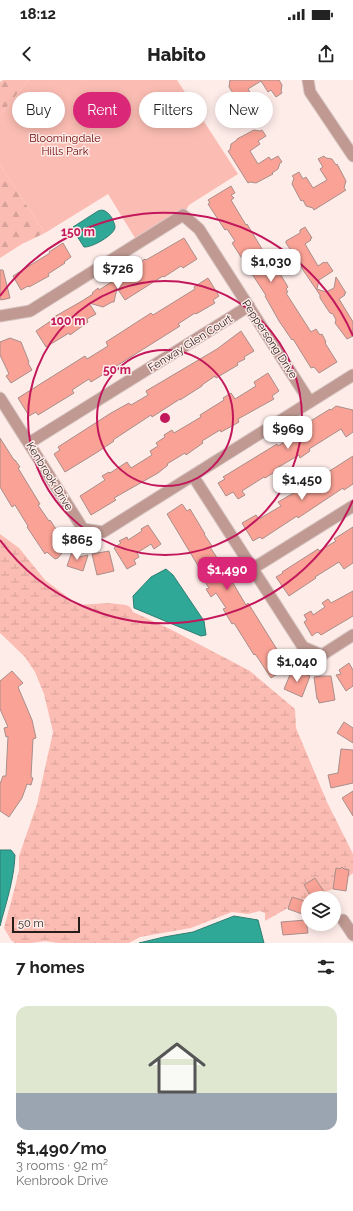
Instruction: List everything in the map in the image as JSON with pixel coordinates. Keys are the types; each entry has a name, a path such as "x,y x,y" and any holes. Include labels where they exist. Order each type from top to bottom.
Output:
{"street":[{"path":"308,80 310,92 353,156"},
{"name":"Peppersong Drive","path":"0,316 30,311 183,215 199,229 310,402"},
{"name":"Fenway Glen Court","path":"29,443 249,306"},
{"name":"Kenbrook Drive","path":"0,398 83,529 103,532 353,375"},
{"path":"193,476 303,647 322,655 353,635"},
{"path":"252,569 353,506"},
{"path":"343,920 353,936"}],"green space":[{"path":"3,80 28,80 19,92 12,92 12,101 0,116 0,82"},
{"name":"Bloomingdale Hills Park","path":"28,80 177,80 185,92 139,92 139,128 207,128 207,126 238,174 189,205 183,215 138,243 108,194 45,233 0,165 0,116 12,101 12,128 65,128 65,92 19,92"},
{"path":"0,165 45,233 22,244 0,258"},
{"path":"0,534 19,548 45,580 78,605 109,603 126,605 130,607 133,612 170,629 250,671 295,709 296,728 327,802 353,854 353,873 333,889 328,891 301,891 301,901 265,921 265,913 260,911 248,914 232,912 191,928 140,937 129,943 59,943 45,941 15,943 11,940 4,928 19,870 19,856 37,804 53,732 44,694 35,672 25,657 0,633"}],"water":[{"path":"102,210 107,212 112,218 115,226 114,230 102,240 84,247 73,230 73,227"},
{"path":"166,569 173,575 204,621 206,635 201,636 134,608 133,596 151,577"},
{"path":"0,850 11,850 15,855 11,882 0,926"},
{"path":"234,916 258,920 264,943 139,943 193,932"}],"building":[{"path":"230,80 279,80 282,85 282,93 276,97 271,90 268,92 261,81 248,89 250,92 232,92 229,87"},
{"path":"254,130 262,130 266,136 258,141 260,144 250,151 258,164 269,157 271,160 278,156 282,162 280,163 278,169 272,173 273,174 256,183 248,183 228,151 230,150 231,144 237,139"},
{"path":"324,156 332,159 336,165 337,164 346,181 344,188 346,190 314,210 313,208 306,206 303,200 301,201 292,184 294,178 292,176 299,172 303,179 306,177 313,188 327,180 320,169 323,167 318,159"},
{"path":"231,186 235,193 231,195 234,198 231,200 274,269 276,267 288,287 286,289 288,292 286,293 311,332 316,329 320,335 322,334 326,342 325,343 337,362 319,373 314,367 311,368 293,339 292,340 279,321 265,294 232,243 235,241 227,229 225,230 208,204 210,203 208,200"},
{"path":"305,227 312,238 305,244 318,266 324,262 327,262 333,271 319,280 317,289 326,292 334,288 336,277 346,293 339,299 353,322 353,336 347,339 335,323 336,320 333,314 330,313 320,298 320,295 301,267 302,265 286,243 286,241 300,233 300,230"},
{"path":"184,238 197,259 183,268 181,266 164,277 163,276 125,300 117,288 114,302 103,307 89,303 96,314 87,319 88,322 70,335 69,333 46,347 36,331 55,318 54,317 93,294 92,293 98,288 99,290 113,281 112,280 140,265 139,263 145,259 146,260"},
{"path":"63,243 71,257 64,262 65,263 48,274 49,276 21,290 13,276"},
{"path":"0,270 3,270 10,298 1,300 0,299"},
{"path":"208,278 219,296 213,300 215,303 196,314 195,313 178,324 180,326 91,382 89,379 72,390 74,393 38,415 36,412 29,416 18,398 85,356 87,359 108,346 106,342 151,313 153,315 195,289 194,287"},
{"path":"241,331 254,351 244,357 245,359 237,363 238,365 216,378 215,376 202,386 152,417 151,415 96,453 65,472 54,454 60,450 58,447 111,413 129,403 131,405 148,395 146,391 217,349"},
{"path":"10,338 21,342 32,370 11,383 6,376 9,374 0,355 0,342"},
{"path":"268,373 279,391 272,396 274,399 238,419 239,422 221,432 220,430 202,441 203,443 186,455 185,453 167,464 168,465 158,473 114,498 116,500 91,515 80,496 105,480 102,476 109,472 110,473 127,462 131,468 152,455 150,451 158,446 156,443 165,437 164,435 172,430 174,433 201,417 200,415 224,400 223,398 231,393 235,399 256,386 254,382"},
{"path":"336,406 353,410 353,432 346,437 341,429 309,449 310,451 300,458 299,455 277,468 278,470 242,491 245,495 238,499 233,492 226,496 218,483 225,479 223,477 277,444 278,446 295,435 293,432"},
{"path":"0,438 20,467 18,468 40,504 38,505 60,535 64,538 62,540 68,545 58,558 55,559 47,552 45,554 27,527 28,526 15,505 12,507 0,487"},
{"path":"353,456 353,484 344,490 343,488 298,518 297,516 262,539 260,537 253,541 242,523 256,515 259,519 281,506 278,502 318,479 316,477 327,470 328,472"},
{"path":"182,504 187,511 190,509 212,546 210,547 229,575 230,574 235,581 233,583 246,605 248,603 288,667 271,678 258,658 255,654 254,655 234,623 232,624 223,609 226,608 216,593 211,597 206,589 209,588 201,576 203,574 167,514"},
{"path":"148,525 161,544 154,549 151,544 137,553 139,557 134,560 136,564 127,569 114,548 121,543 119,541 127,537 128,540"},
{"path":"353,527 353,563 344,569 339,562 289,596 276,577 318,549 319,551 336,541 334,539"},
{"path":"73,549 81,551 79,557 88,555 83,571 67,566"},
{"path":"109,551 114,571 97,575 92,554"},
{"path":"353,591 353,616 321,635 317,632 312,636 304,622 307,620 304,615 311,611 313,615 325,607 322,603 328,599 331,603"},
{"path":"349,663 353,670 353,686 346,691 336,675 341,674 339,670"},
{"path":"292,670 310,676 302,697 284,689"},
{"path":"12,671 23,683 18,687 32,720 36,738 33,739 31,777 33,778 31,785 27,784 22,798 9,817 0,811 0,784 3,776 6,776 8,736 6,737 4,728 8,727 0,709 0,681"},
{"path":"331,676 335,700 319,703 317,699 314,677"},
{"path":"344,722 353,728 353,743 337,733"},
{"path":"341,749 353,750 353,783 331,788 328,775 338,773"},
{"path":"353,791 353,816 342,798"},
{"path":"342,867 349,870 346,891 333,889 336,868 340,869"},
{"path":"315,878 324,891 308,891 304,885"},
{"path":"292,897 301,900 301,914 288,909"},
{"path":"301,920 301,931 308,931 308,933 283,935 281,922"}]}
